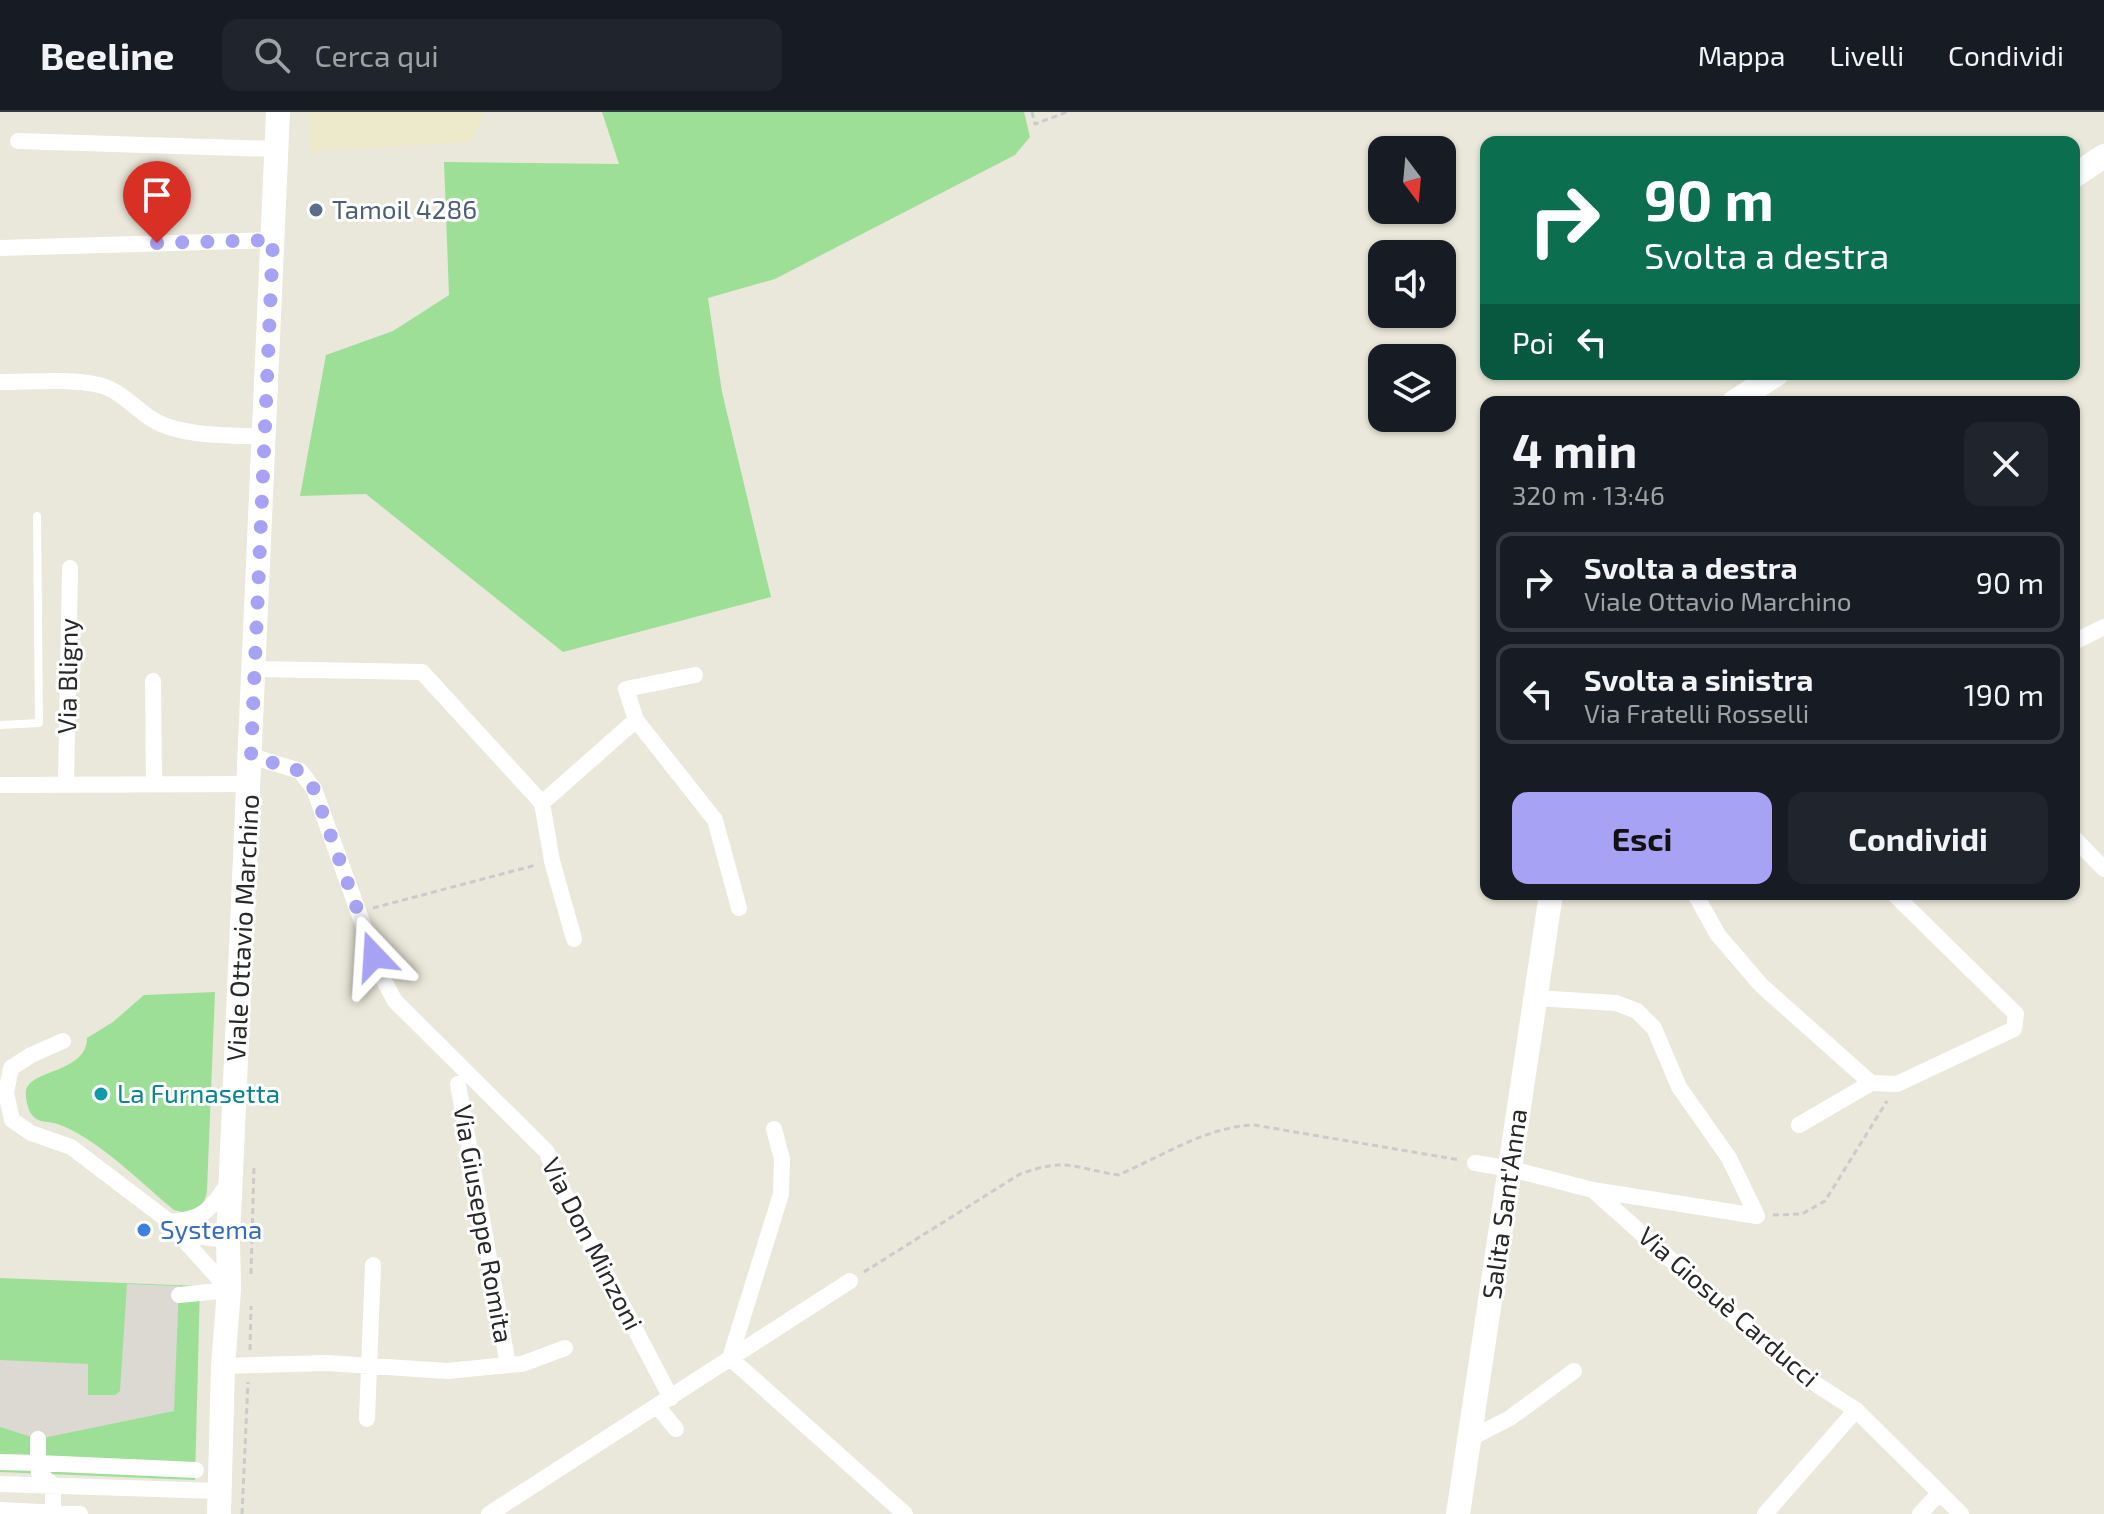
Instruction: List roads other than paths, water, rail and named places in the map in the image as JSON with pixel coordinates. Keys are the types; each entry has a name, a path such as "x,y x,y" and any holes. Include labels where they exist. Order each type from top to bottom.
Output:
{"street":[{"name":"Viale Ottavio Marchino","path":"219,1502 278,112"},
{"path":"18,141 276,149"},
{"path":"2080,172 2104,156"},
{"path":"0,248 273,240"},
{"path":"1743,396 1768,380"},
{"path":"0,382 101,385 158,423 181,431 265,437"},
{"name":"Via Bligny","path":"66,785 70,568"},
{"path":"2080,639 2104,627"},
{"path":"255,669 422,672 542,803 552,861 574,939"},
{"path":"695,675 626,689 636,720 715,820 739,908"},
{"path":"153,681 154,784"},
{"path":"542,803 636,720"},
{"name":"Via Don Minzoni","path":"251,756 300,771 314,789 382,977 395,1001 547,1152 555,1176 676,1429"},
{"path":"0,785 250,784"},
{"path":"2080,844 2104,869"},
{"name":"Salita Sant'Anna","path":"1458,1514 1550,900"},
{"path":"1698,900 1718,935 1761,985 1871,1083"},
{"path":"1799,1125 1871,1083 1897,1084 2014,1029 2016,1014 1900,900"},
{"path":"1536,998 1616,1003 1637,1011 1654,1028 1679,1087 1729,1158 1757,1216 1593,1190"},
{"path":"63,1041 11,1068 4,1108 12,1120 31,1133 71,1147 187,1235 228,1240"},
{"name":"Via Giuseppe Romita","path":"458,1084 508,1365"},
{"path":"730,1358 781,1194 782,1159 774,1129"},
{"name":"Via Giosuè Carducci","path":"1475,1163 1593,1190 1794,1370 1856,1410 1961,1514"},
{"path":"168,1222 189,1221 206,1213 231,1178"},
{"path":"168,1222 229,1290"},
{"path":"367,1419 373,1265"},
{"path":"489,1514 850,1281"},
{"path":"179,1295 229,1290"},
{"name":"Via Giuseppe Romita","path":"223,1366 327,1363 447,1371 522,1364 565,1348"},
{"path":"730,1358 905,1514"},
{"path":"1471,1438 1510,1418 1574,1371"},
{"path":"1765,1514 1856,1410"},
{"path":"38,1439 39,1473 53,1485 53,1513"},
{"path":"0,1462 196,1470"},
{"path":"0,1484 53,1485 219,1502"},
{"path":"1920,1514 1939,1493"},
{"path":"0,1510 80,1514"}],"lane":[{"path":"0,725 39,723 37,516"}],"place":[{"name":"Tamoil 4286","path":"316,210"},
{"name":"La Furnasetta","path":"101,1094"},
{"name":"Systema","path":"144,1230"}]}
